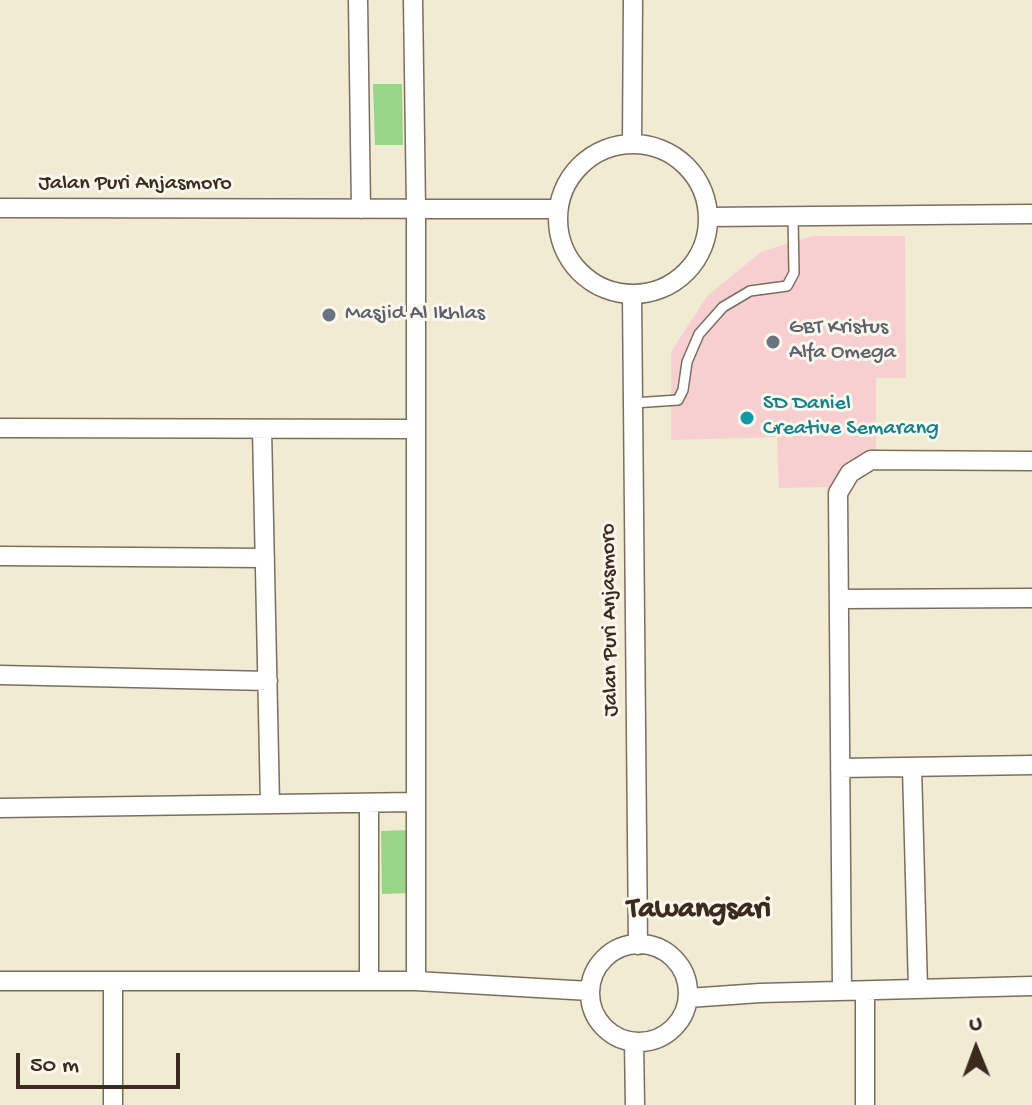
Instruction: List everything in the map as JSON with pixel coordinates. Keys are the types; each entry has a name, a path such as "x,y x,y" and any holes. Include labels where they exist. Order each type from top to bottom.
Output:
{"street":[{"path":"358,0 361,209"},
{"path":"413,0 416,981"},
{"path":"632,143 633,0"},
{"path":"632,143 655,146 676,157 693,173 705,193 709,217 706,241 687,271 678,280 656,291 632,295 607,290 585,278 568,259 559,236 557,209 574,171 590,156 610,147 632,143"},
{"name":"Jalan Puri Anjasmoro","path":"0,208 557,209"},
{"path":"709,217 1032,214"},
{"name":"Jalan Puri Anjasmoro","path":"632,295 638,945"},
{"path":"0,428 414,429"},
{"path":"262,429 270,804"},
{"path":"842,991 838,493 844,479 871,460 1032,461"},
{"path":"0,556 265,558"},
{"path":"839,599 1032,598"},
{"path":"0,675 268,681"},
{"path":"840,768 1032,765"},
{"path":"912,767 918,989"},
{"path":"0,808 415,802"},
{"path":"369,804 369,980"},
{"path":"638,945 665,951 675,960 688,985 688,998 676,1026 664,1036 634,1042 607,1031 591,1006 590,991 600,964 624,947 638,945"},
{"path":"0,981 369,980 590,991"},
{"path":"113,981 113,1105"},
{"path":"688,998 1032,986"},
{"path":"865,991 865,1105"},
{"path":"634,1042 635,1105"}],"lane":[{"path":"633,403 678,400 683,390 687,362 699,334 723,307 750,291 787,286 794,273 793,216"}],"shaded area":[{"path":"813,236 905,236 906,378 876,378 876,455 865,456 829,487 779,488 777,437 671,440 671,352 707,296 761,252"}],"green space":[{"path":"373,84 402,84 403,145 375,145"},
{"path":"409,830 411,893 382,894 381,831"}],"place":[{"name":"Masjid Al Ikhlas","path":"329,315"},
{"name":"GBT Kristus Alfa Omega","path":"773,342"},
{"name":"SD Daniel Creative Semarang","path":"747,418"}],"district":[{"name":"Tawangsari","path":"699,911"}]}
